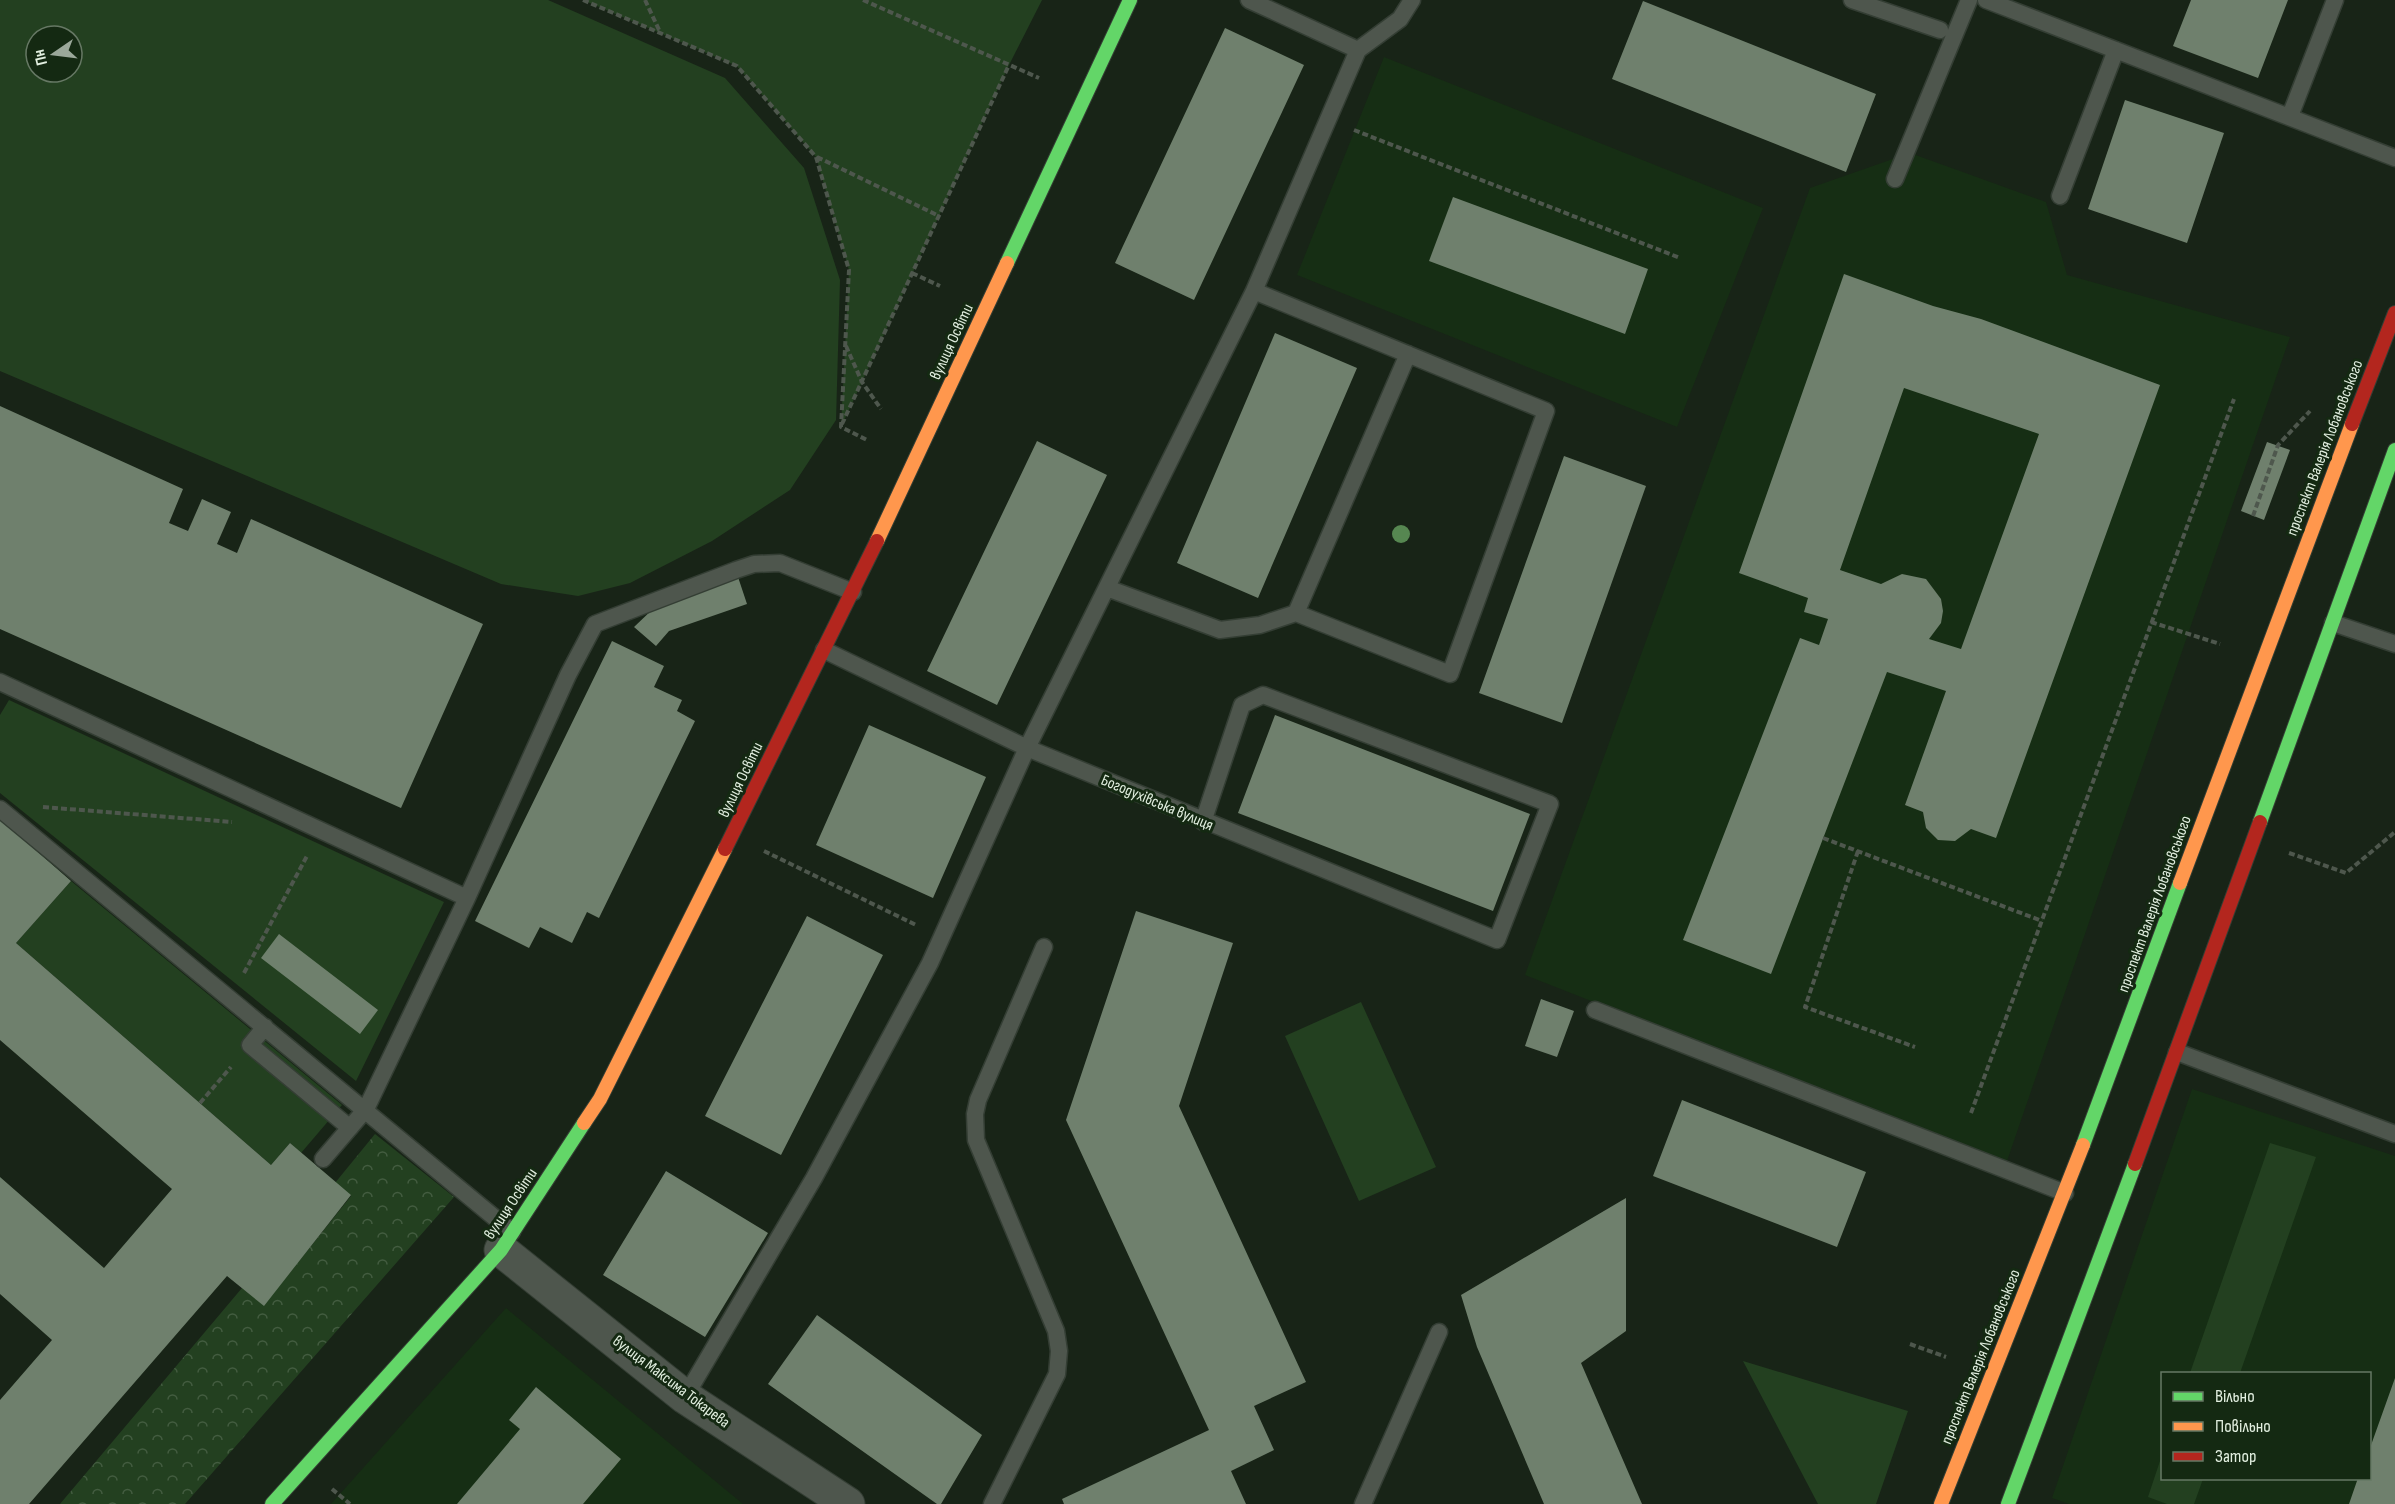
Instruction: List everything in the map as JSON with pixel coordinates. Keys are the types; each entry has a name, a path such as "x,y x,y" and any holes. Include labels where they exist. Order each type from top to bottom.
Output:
{"main road":[{"name":"вулиця Освіти","path":"272,1504 507,1241 600,1099 853,592 1130,0"},
{"name":"проспект Валерія Лобановського","path":"1941,1504 2065,1193 2290,586 2395,313"},
{"path":"2008,1504 2177,1052 2395,450"}],"street":[{"name":"вулиця Максима Токарева","path":"507,1241 686,1397 843,1502"}],"lane":[{"path":"1249,0 1358,50"},
{"path":"686,1397 814,1178 941,937 1027,748 1254,291 1358,50 1400,19 1412,0"},
{"path":"1852,0 1940,30"},
{"path":"1895,179 1969,0"},
{"path":"1986,0 2395,158"},
{"path":"2290,116 2335,0"},
{"path":"2060,196 2116,50"},
{"path":"1107,588 1220,630 1260,625 1296,613 1450,674 1546,411 1254,291"},
{"path":"1296,613 1408,354"},
{"path":"323,1159 366,1109 467,898 568,675 594,624 736,570 769,562 788,566 853,592"},
{"path":"2333,623 2395,644"},
{"name":"Богодухівська вулиця","path":"824,650 1027,748 1203,822 1497,940 1550,804 1263,695 1242,705 1203,822"},
{"path":"0,682 467,898"},
{"path":"0,809 366,1109 507,1241"},
{"path":"992,1504 1057,1374 1059,1351 1056,1331 976,1140 975,1114 978,1100 1044,947"},
{"path":"1595,1011 2065,1193"},
{"path":"265,1027 250,1045 350,1128"},
{"path":"2177,1052 2395,1134"},
{"path":"1363,1504 1439,1332"}],"path":[{"path":"583,0 737,66 816,157 939,216"},
{"path":"645,0 661,33"},
{"path":"863,0 1039,78"},
{"path":"841,427 1009,65"},
{"path":"1329,118 1680,258"},
{"path":"816,157 849,270 841,427"},
{"path":"912,273 940,286"},
{"path":"845,345 862,382 881,409"},
{"path":"1971,1113 2234,399"},
{"path":"2253,516 2278,445 2310,411"},
{"path":"841,427 867,440"},
{"path":"2151,622 2220,644"},
{"path":"36,806 238,823"},
{"path":"230,998 321,830"},
{"path":"2289,853 2346,873 2395,832"},
{"path":"1823,838 2042,921"},
{"path":"763,851 941,937"},
{"path":"1858,851 1805,1007 1915,1047"},
{"path":"200,1103 250,1045"},
{"path":"1910,1344 1946,1357"},
{"path":"330,1488 350,1504"}],"shaded area":[{"path":"1384,57 1763,208 1677,427 1297,275"},
{"path":"1910,153 2046,202 2067,275 2290,337 2006,1164 1525,975 1810,188"},
{"path":"2192,1089 2395,1156 2395,1504 2069,1504 2052,1498"},
{"path":"506,1308 743,1504 331,1504"}],"green space":[{"path":"0,0 548,0 725,78 804,168 840,280 836,420 790,490 712,541 630,583 578,596 501,584 0,371"},
{"path":"583,0 1042,0 1009,65 841,427 849,270 816,157 737,66"},
{"path":"9,700 444,902 356,1081 0,793 0,715"},
{"path":"71,881 342,1105 301,1153 290,1143 271,1165 16,943"},
{"path":"1361,1002 1436,1167 1359,1201 1285,1036"},
{"path":"375,1134 454,1197 185,1504 60,1504 242,1288 264,1305 351,1196 335,1183"},
{"path":"2270,1143 2316,1157 2240,1372 2190,1372"},
{"path":"1743,1361 1908,1411 1876,1504 1818,1504"},
{"path":"2161,1458 2161,1480 2203,1480 2194,1504 2167,1504 2148,1497"}],"building":[{"path":"2191,0 2288,0 2258,78 2173,46"},
{"path":"1643,1 1876,94 1846,172 1612,79"},
{"path":"1225,28 1304,65 1194,300 1115,263"},
{"path":"2125,100 2224,133 2187,243 2088,209"},
{"path":"1453,197 1648,269 1625,334 1429,261"},
{"path":"1844,274 1933,306 1981,319 2160,385 1996,838 1971,829 1955,841 1938,840 1926,828 1923,812 1905,805 1946,691 1887,672 1771,974 1683,940 1800,638 1819,645 1828,619 1804,612 1808,598 1739,573","holes":["1904,388 2039,434 1961,649 1929,639 1941,623 1943,611 1941,599 1926,579 1902,574 1881,584 1840,570"]},
{"path":"1275,333 1357,368 1258,598 1177,563"},
{"path":"0,406 183,489 169,523 188,531 202,499 231,512 217,544 237,553 251,519 483,624 401,808 0,629"},
{"path":"1037,441 1107,475 997,705 927,671"},
{"path":"2267,442 2290,450 2264,520 2241,511"},
{"path":"1564,456 1646,486 1562,723 1479,693"},
{"path":"738,577 747,604 669,631 656,646 634,627 655,607"},
{"path":"612,641 664,666 654,687 682,700 677,711 695,721 599,918 587,912 572,943 540,927 529,948 475,921"},
{"path":"1275,715 1530,814 1493,911 1238,813"},
{"path":"869,725 986,777 933,898 816,845"},
{"path":"0,819 71,881 16,943 271,1165 290,1143 351,1195 264,1306 227,1276 29,1504 0,1504 0,1400 52,1340 0,1294 0,1177 104,1268 172,1189 0,1040"},
{"path":"1136,911 1233,943 1179,1106 1306,1382 1254,1406 1274,1450 1231,1471 1246,1504 1064,1504 1062,1499 1209,1430 1066,1120"},
{"path":"807,916 883,955 781,1155 705,1116"},
{"path":"279,934 378,1010 360,1034 261,958"},
{"path":"1541,999 1574,1011 1557,1057 1525,1046"},
{"path":"1682,1100 1866,1172 1837,1247 1653,1176"},
{"path":"666,1171 768,1233 705,1337 603,1275"},
{"path":"1626,1198 1626,1331 1581,1363 1642,1504 1544,1504 1477,1347 1461,1295"},
{"path":"817,1315 982,1435 941,1504 937,1504 768,1384"},
{"path":"2395,1378 2395,1504 2349,1504 2357,1480 2371,1480 2371,1445"},
{"path":"536,1387 621,1459 583,1504 457,1504 520,1429 509,1420"}],"traffic: fast":[{"path":"1007,263 1130,0"},
{"path":"2260,822 2395,450"},
{"path":"2083,1145 2180,883"},
{"path":"272,1504 501,1250 584,1123"},
{"path":"2008,1504 2135,1164"}],"traffic: slow":[{"path":"877,541 1007,263"},
{"path":"2180,883 2352,424"},
{"path":"584,1123 600,1099 725,849"},
{"path":"1941,1504 2083,1145"}],"traffic: jam":[{"path":"2352,424 2395,313"},
{"path":"725,849 877,541"},
{"path":"2135,1164 2260,822"}]}
